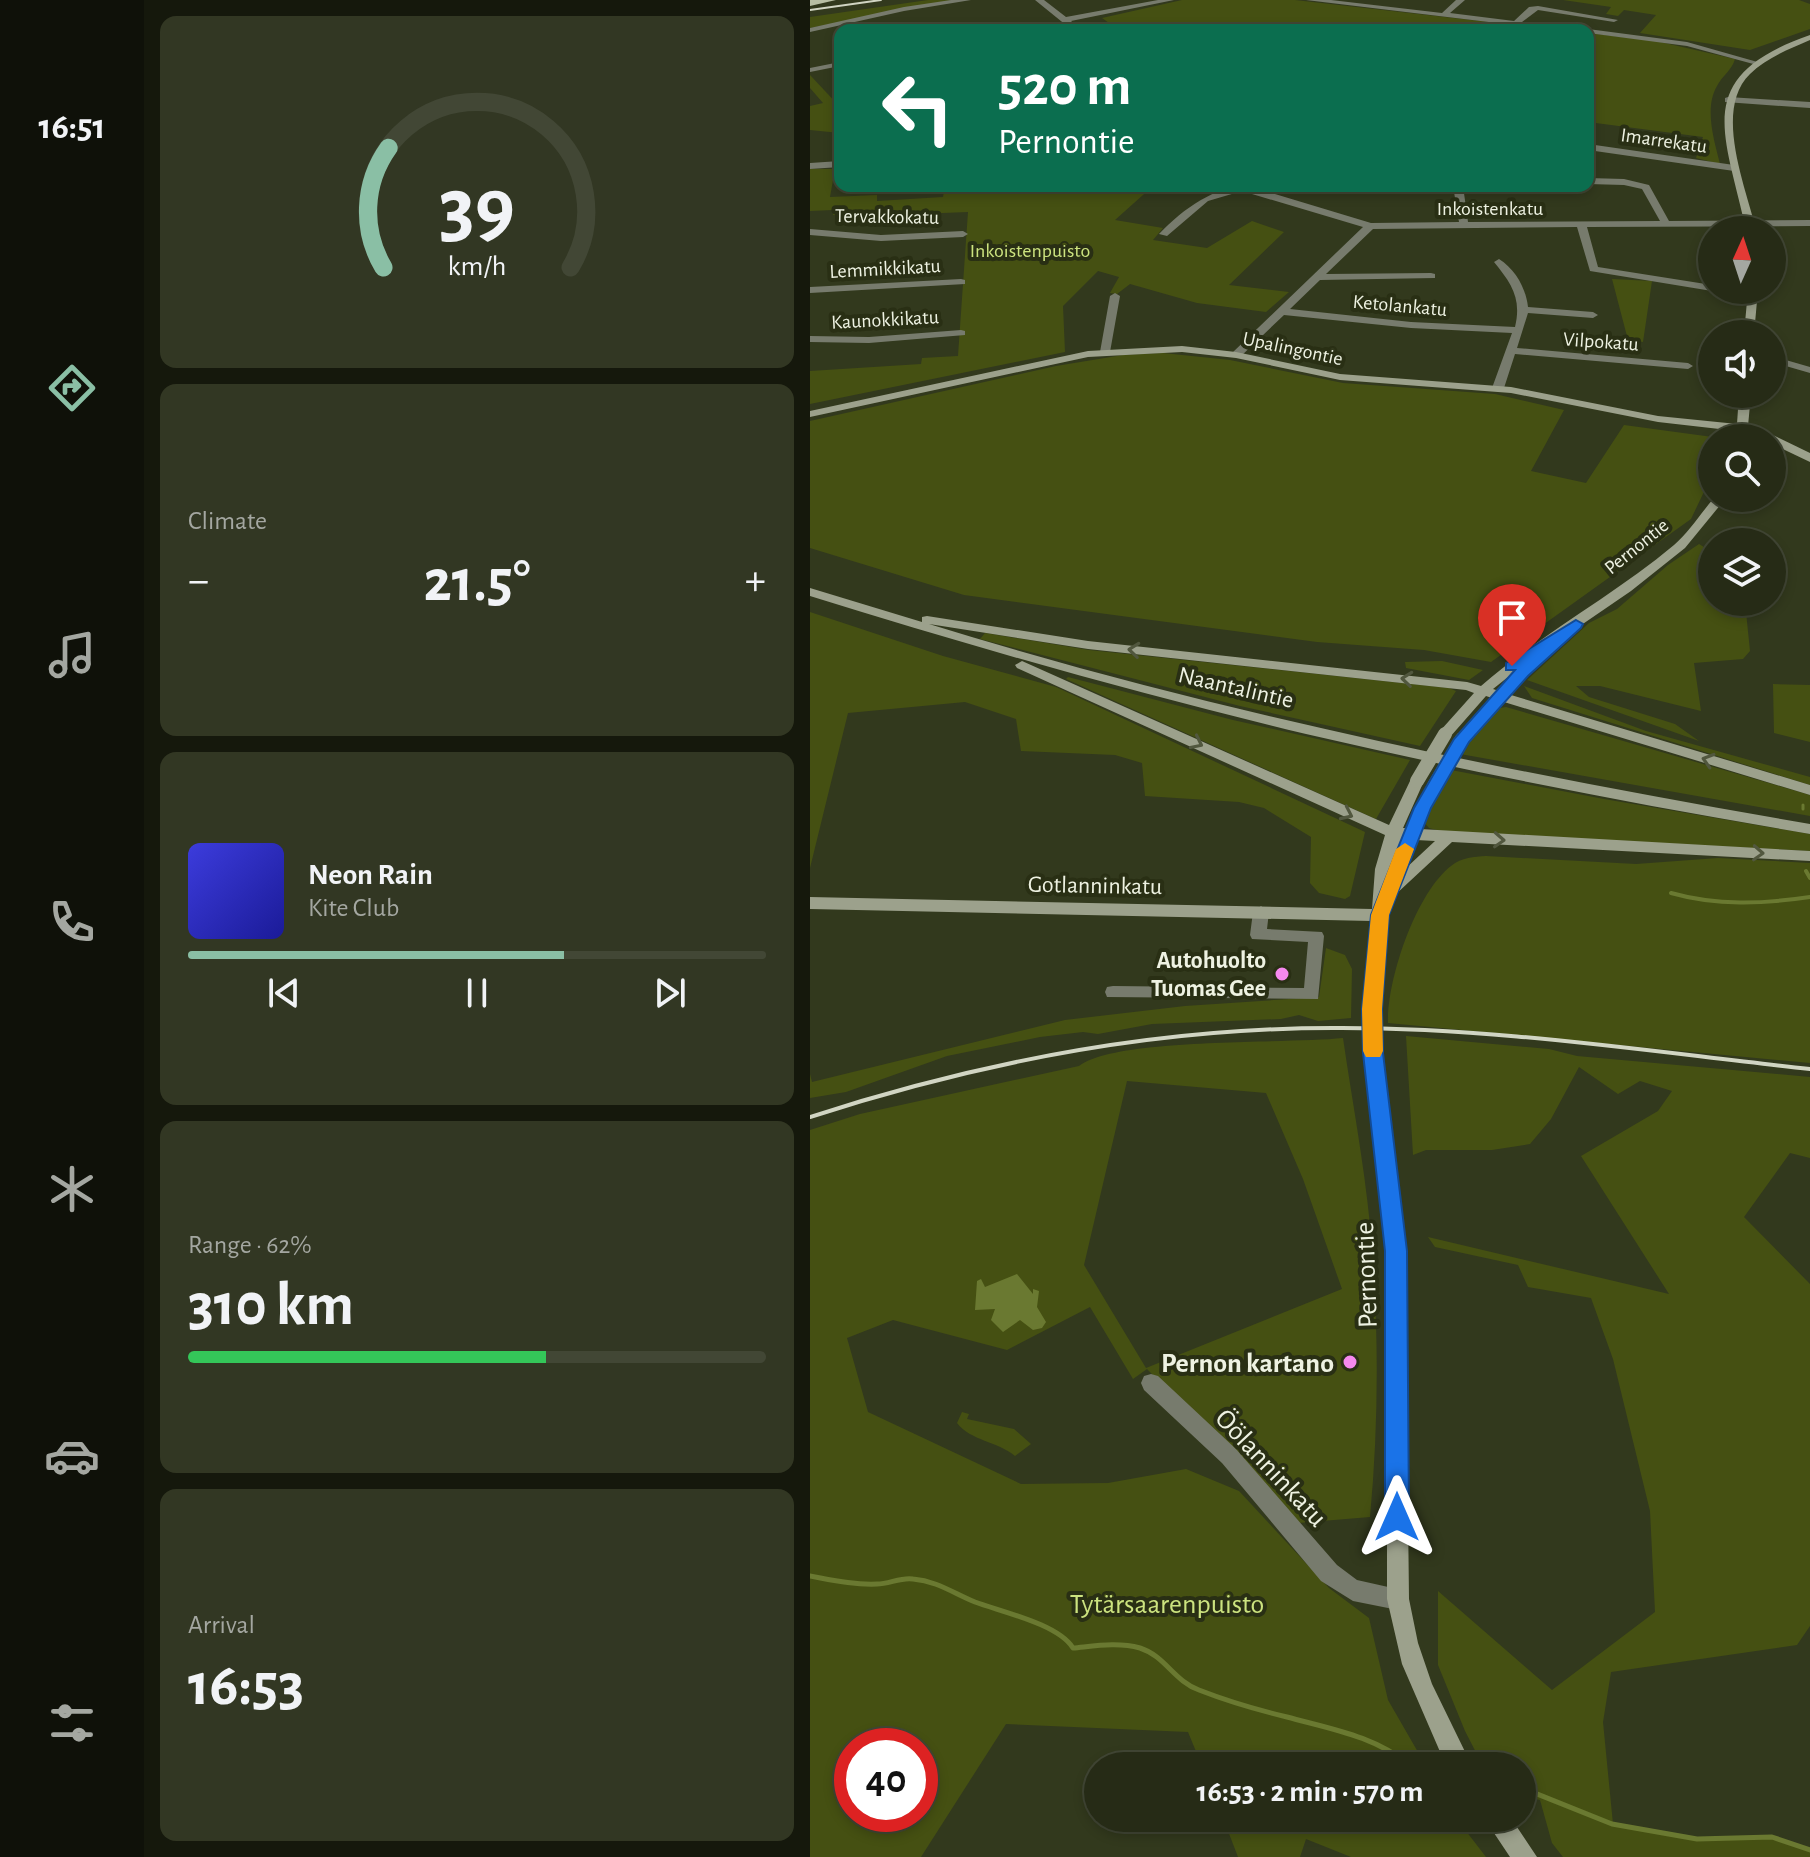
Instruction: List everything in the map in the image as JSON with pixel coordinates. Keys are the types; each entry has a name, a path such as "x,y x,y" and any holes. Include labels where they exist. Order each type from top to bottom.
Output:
{"main road":[{"path":"810,3 831,0"}],"street":[{"path":"837,24 904,9 967,0"},
{"path":"1039,0 1069,24"},
{"path":"1109,0 1120,9"},
{"path":"1064,20 1170,0"},
{"path":"1310,0 1525,24"},
{"path":"1366,6 1374,0"},
{"path":"1444,15 1461,0"},
{"path":"1516,23 1532,9 1538,8 1614,20"},
{"path":"810,30 834,25"},
{"path":"1594,32 1687,44 1757,63"},
{"path":"1747,216 1729,143 1728,100 1736,82 1757,63 1810,37"},
{"path":"810,70 834,65"},
{"path":"1728,100 1810,105"},
{"name":"Imarrekatu","path":"1594,148 1734,168"},
{"path":"810,166 834,164"},
{"path":"1594,181 1624,182 1646,187 1666,224"},
{"path":"1164,234 1205,199 1226,192"},
{"name":"Inkoistenkatu","path":"1258,192 1370,226 1698,225"},
{"path":"1459,192 1464,226"},
{"name":"Inkoistenkatu","path":"1786,225 1810,223"},
{"path":"1581,225 1594,269 1698,286"},
{"path":"1236,355 1370,226"},
{"name":"Tervakkokatu","path":"810,232 881,238 963,234"},
{"path":"1498,388 1513,351 1524,310 1514,279 1499,262"},
{"path":"1315,277 1431,276"},
{"name":"Lemmikkikatu","path":"810,290 961,282"},
{"path":"1105,352 1115,296"},
{"path":"1524,310 1593,315"},
{"name":"Ketolankatu","path":"1279,311 1411,325 1518,330"},
{"name":"Kaunokkikatu","path":"810,339 861,340 961,333"},
{"name":"Upalingontie","path":"810,414 1105,352 1182,349 1236,355 1340,377 1498,388 1698,426"},
{"name":"Vilpokatu","path":"1513,351 1688,366"},
{"path":"1786,363 1810,370"},
{"name":"Upalingontie","path":"1786,446 1810,458"},
{"name":"Pernontie","path":"1453,1752 1415,1674 1407,1651 1398,1599 1396,1251 1373,1053 1372,1009 1380,915 1378,894 1393,833 1417,781 1445,734 1483,691 1536,648 1576,624 1681,545 1708,512"},
{"name":"Naantalintie","path":"810,592 973,643 1286,725 1471,766 1810,829"},
{"path":"866,610 1037,639 1425,680 1483,691 1810,790"},
{"name":"Pernontie","path":"1380,915 1392,890 1410,835 1462,739 1500,696 1576,624"},
{"path":"973,643 1177,733 1375,828 1393,833 1810,856"},
{"name":"Naantalintie","path":"1657,801 1810,823"},
{"path":"1392,890 1447,838"},
{"name":"Gotlanninkatu","path":"810,903 1380,915"},
{"path":"1113,992 1312,994 1316,936 1258,935 1261,912"},
{"name":"Öölanninkatu","path":"1151,1383 1229,1456 1329,1573 1353,1590 1398,1599"},
{"path":"1506,1832 1525,1857"}],"green space":[{"path":"928,0 956,0 810,28 810,17"},
{"path":"1182,0 1295,0 1505,24 1110,24 1102,18"},
{"path":"1563,0 1799,0 1810,4 1810,29 1750,50 1640,33 1656,15 1624,10 1618,16 1606,14 1611,7"},
{"path":"1594,34 1656,41 1735,59 1717,86 1711,104 1711,124 1720,164 1696,158 1703,137 1594,123"},
{"path":"810,75 834,101 834,132 810,130 810,106 823,103 810,88"},
{"name":"Inkoistenpuisto","path":"810,169 834,169 830,197 877,195 877,201 943,197 944,192 1146,192 1115,220 1163,228 1153,240 1207,248 1252,221 1284,232 1229,285 1289,292 1266,312 1197,303 1130,284 1117,294 1110,293 1119,277 1098,271 1063,306 1065,352 810,404 810,371 921,364 922,358 958,356 968,212 866,216 866,213 833,215 833,210 810,211"},
{"path":"1612,279 1652,281 1643,342 1628,340"},
{"path":"1163,353 1230,360 1343,383 1495,394 1564,410 1531,471 1586,483 1624,425 1698,435 1698,504 1691,519 1491,662 1424,650 1317,642 964,595 810,548 810,421 1056,366 1123,355"},
{"path":"1698,545 1698,616 1746,616 1750,651 1743,659 1694,663 1701,711 1600,686 1576,686 1589,697 1675,724 1699,741 1527,680 1589,623 1617,609 1668,565"},
{"path":"810,612 943,656 1056,687 1365,832 1350,896 1345,899 1319,893 1310,883 1311,837 1264,808 1239,802 1145,796 1142,763 1115,755 1021,751 1016,719 965,702 848,713 810,868"},
{"path":"985,633 1089,650 1456,691 1420,746 1240,706 980,639"},
{"path":"1442,661 1483,670 1469,680 1406,668 1405,662"},
{"path":"1068,677 1233,720 1410,760 1376,819 1066,679"},
{"path":"1773,684 1810,685 1810,742 1774,733"},
{"path":"1524,686 1646,731 1810,777 1810,785 1532,698"},
{"path":"1506,707 1810,795 1810,816 1460,754 1494,709"},
{"path":"1451,770 1810,834 1810,851 1445,832 1429,828 1423,821"},
{"path":"1486,856 1636,864 1718,858 1810,863 1810,1063 1388,1023 1398,961 1426,896 1455,863"},
{"path":"1326,948 1345,955 1352,969 1351,1018 1318,1021 1299,1015 1281,1019 1152,1024 1098,1034 1083,1032 1040,1037 947,1056 846,1092 810,1098 810,1074 812,1082 1065,1020 1185,1006 1319,997"},
{"path":"1406,1036 1549,1049 1577,1056 1810,1077 1810,1158 1790,1153 1744,1217 1810,1284 1810,1626 1797,1645 1611,1672 1603,1722 1613,1824 1697,1839 1772,1837 1810,1850 1810,1857 1563,1857 1552,1843 1540,1800 1536,1799 1536,1752 1476,1752 1438,1665 1438,1591 1552,1690 1655,1612 1650,1511 1613,1359 1591,1298 1528,1287 1518,1265 1435,1247 1428,1237 1669,1294 1581,1156 1658,1111 1672,1091 1640,1081 1618,1094 1579,1067 1551,1119 1530,1144 1492,1150 1426,1150 1413,1155"},
{"name":"Tytärsaarenpuisto","path":"1343,1038 1373,1261 1377,1371 1370,1517 1298,1523 1147,1369 1133,1379 1090,1307 1007,1350 893,1320 847,1338 868,1412 1021,1484 1108,1483 1186,1469 1239,1491 1329,1588 1369,1618 1388,1700 1418,1752 1196,1752 1188,1732 1006,1724 938,1830 938,1728 834,1728 834,1832 937,1832 921,1857 810,1857 810,1130 860,1114 1079,1066 1128,1050 1205,1043","holes":["1127,1081 1266,1093 1303,1179 1342,1289 1146,1368 1084,1265"]},
{"path":"962,1412 969,1414 967,1419 1014,1429 1031,1444 1015,1456 963,1429 957,1423"},
{"path":"1228,1832 1467,1832 1486,1857 1351,1857 1306,1839 1300,1857 1238,1857"}],"shaded area":[{"path":"1017,1274 1033,1294 1033,1289 1039,1291 1037,1307 1046,1322 1042,1328 1033,1330 1020,1320 1003,1332 991,1320 995,1309 975,1310 977,1281 981,1279 985,1287"}],"waterway":[{"path":"1806,871 1810,878"},
{"path":"1671,893 1706,900 1740,902 1810,897"},
{"path":"810,1576 868,1584 922,1580 1043,1626 1073,1648 1115,1645 1140,1648 1199,1690 1368,1740 1391,1752"},
{"path":"1536,1794 1612,1824 1697,1839 1772,1837 1810,1850"}],"railway":[{"path":"810,10 881,0"},
{"path":"810,1117 938,1080 1068,1052 1200,1034 1266,1030 1393,1029 1513,1036 1810,1069"}],"slow traffic":[{"path":"1373,1051 1372,1009 1380,915 1405,849"}],"place":[{"name":"Autohuolto Tuomas Gee","path":"1282,974"},
{"name":"Pernon kartano","path":"1350,1362"}],"route":[{"path":"1397,1517 1396,1251 1373,1053 1372,1009 1380,915 1392,890 1410,835 1462,739 1522,672 1576,624 1512,666"}]}
